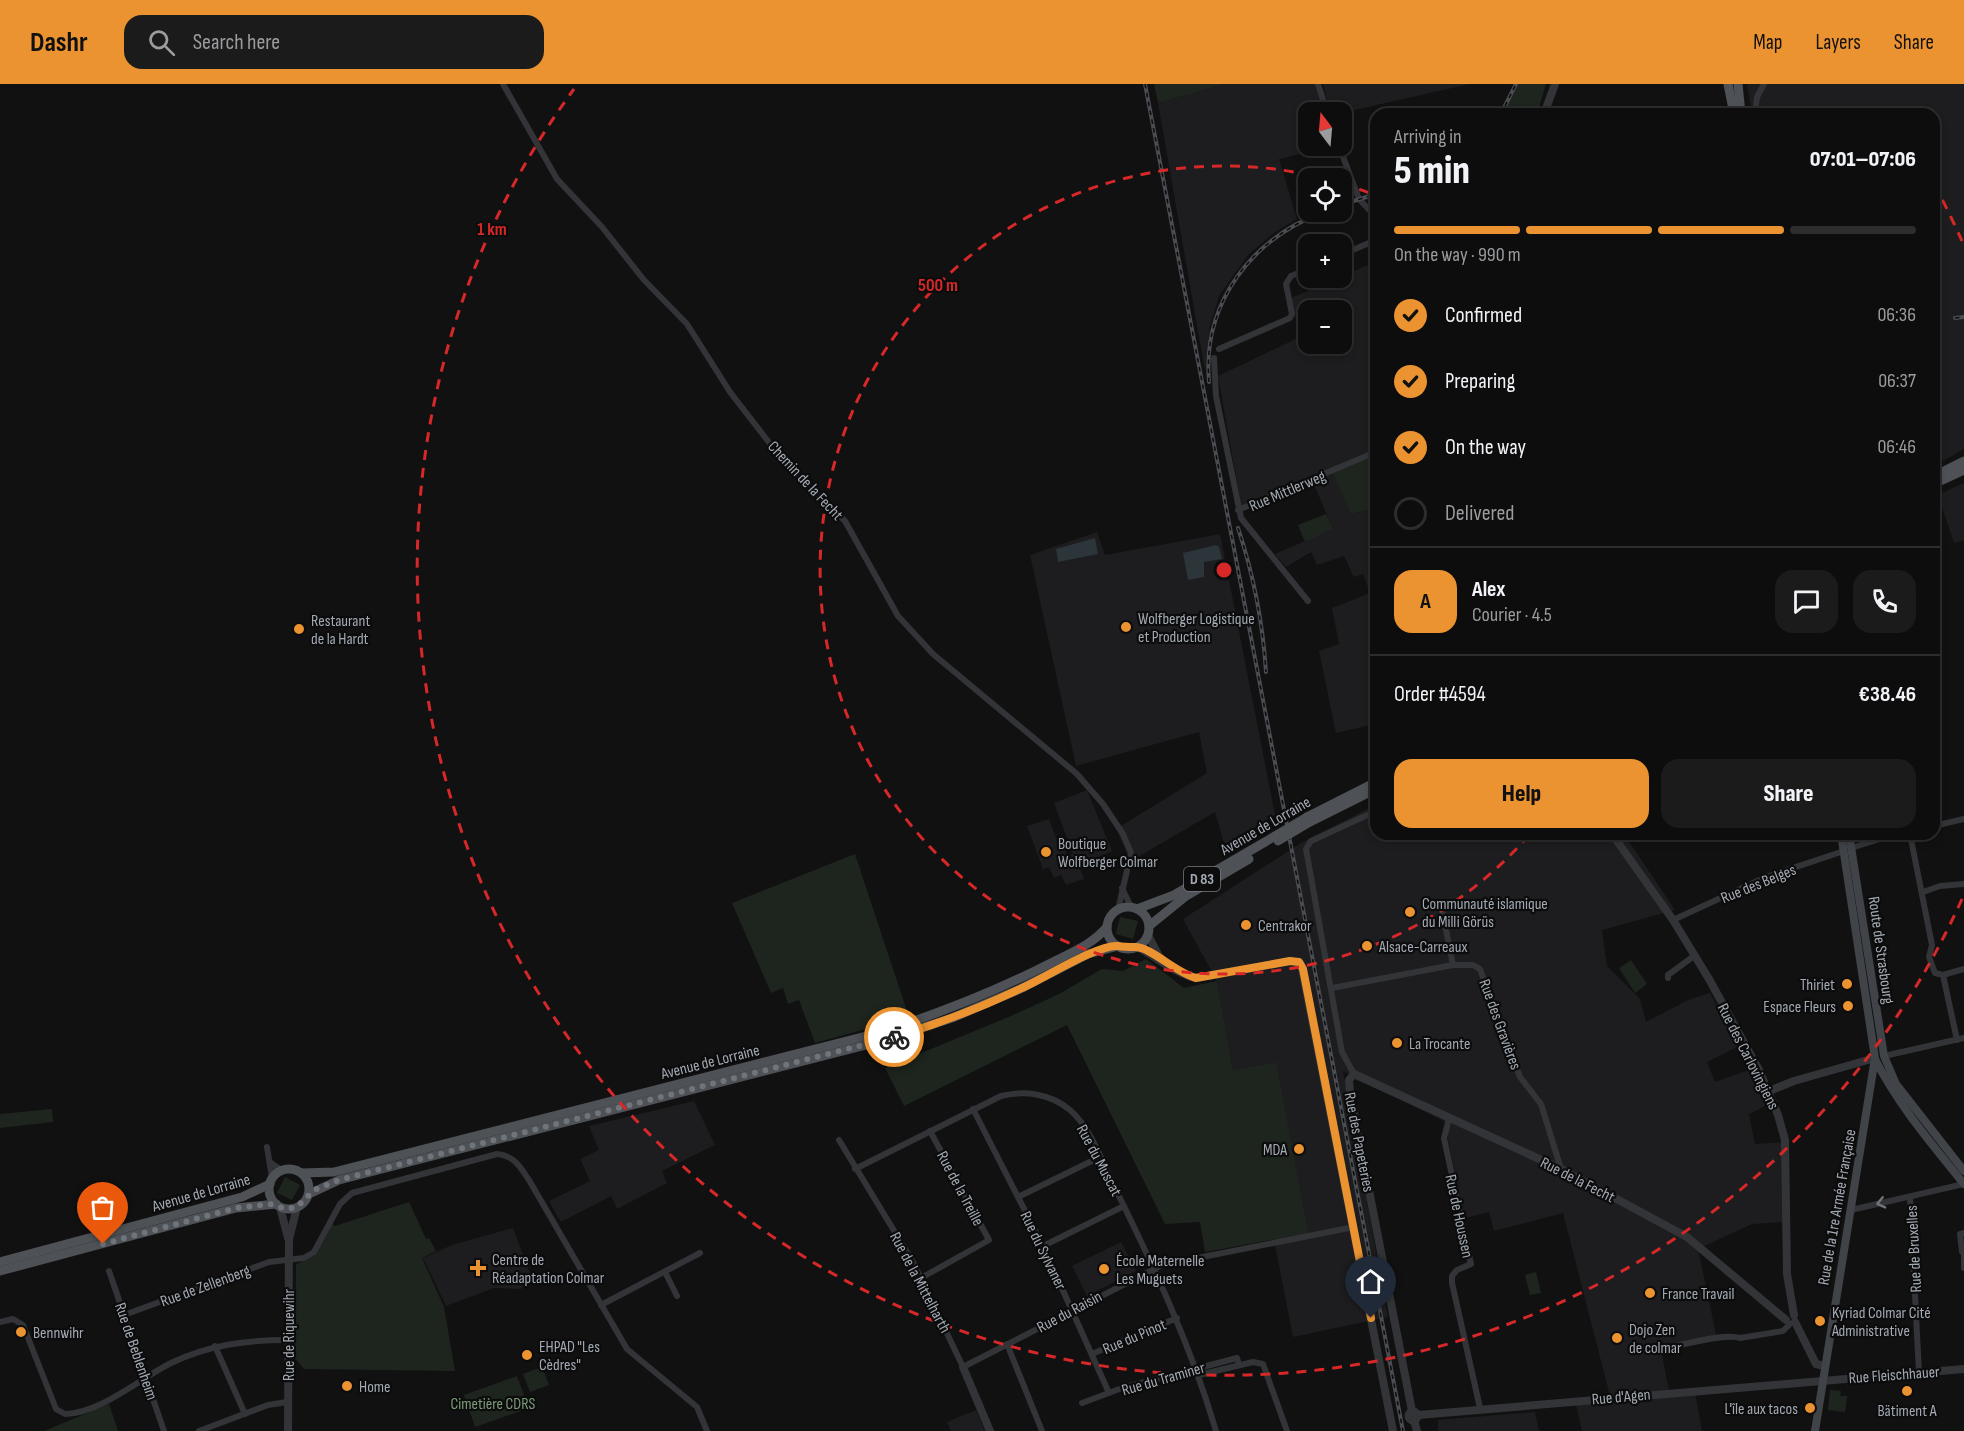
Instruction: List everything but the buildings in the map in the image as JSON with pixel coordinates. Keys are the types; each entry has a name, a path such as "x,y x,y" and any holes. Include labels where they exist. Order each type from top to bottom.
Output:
{"main road":[{"path":"1728,84 1733,108"},
{"path":"1738,84 1740,108"},
{"path":"1940,473 1964,461"},
{"path":"1940,481 1964,470"},
{"name":"Avenue de Lorraine","path":"1134,908 1174,895 1370,785"},
{"name":"Avenue de Lorraine","path":"1308,820 1370,792"},
{"name":"Route de Strasbourg","path":"1844,840 1848,850"},
{"name":"Route de Strasbourg","path":"1849,840 1848,850 1879,1057"},
{"name":"Avenue de Lorraine","path":"1148,930 1186,896 1266,844"},
{"path":"1134,908 1143,913 1148,930 1137,947 1118,946 1110,938 1107,927 1112,914 1118,910 1134,908"},
{"name":"Avenue de Lorraine","path":"0,1262 261,1190 281,1170 292,1169 302,1173 334,1172 878,1033 948,1010 1016,980 1084,946 1097,938 1107,927"},
{"name":"Avenue de Lorraine","path":"0,1271 236,1208 297,1207 309,1194 339,1180 790,1065 916,1030 1020,989 1088,954 1118,946"},
{"path":"1879,1057 1887,1082 1964,1184"},
{"path":"1879,1057 1896,1084 1964,1171"},
{"name":"Rue de la 1re Armée Française","path":"1815,1431 1872,1082 1879,1057"},
{"path":"1872,1082 1887,1082"},
{"path":"302,1173 308,1182 309,1194"},
{"name":"Avenue de Lorraine","path":"271,1181 271,1197 278,1206"}],"street":[{"name":"Chemin de la Fecht","path":"503,84 557,179 602,227 644,280 687,324 730,392 785,463 845,521 898,616 914,635 1077,774 1103,804 1123,834 1131,853 1118,910"},
{"path":"1318,84 1324,102"},
{"path":"1546,108 1555,84"},
{"path":"1756,108 1757,97 1764,84"},
{"path":"1343,156 1359,199 1370,211"},
{"path":"1352,250 1370,243"},
{"path":"1219,348 1290,318 1292,314 1286,284 1291,276 1298,273"},
{"path":"1214,358 1216,396 1238,510"},
{"name":"Rue Mittlerweg","path":"1308,601 1245,525 1238,510 1370,455"},
{"name":"Rue des Papeteries","path":"1370,814 1307,845 1342,1052 1354,1074 1349,1084 1350,1093 1417,1431"},
{"path":"1940,825 1964,819"},
{"name":"Rue des Carlovingiens","path":"1616,840 1673,920 1769,1091 1785,1140 1786,1241 1790,1319"},
{"name":"Rue des Belges","path":"1673,920 1766,877 1878,840"},
{"path":"1911,840 1932,945 1929,957 1935,973 1943,975 1964,969"},
{"path":"1923,892 1940,886 1964,884"},
{"path":"1122,888 1134,908"},
{"path":"1451,903 1442,910 1453,965"},
{"path":"1148,930 1161,959"},
{"path":"1137,947 1161,959 1182,975 1196,978 1290,961 1301,964 1393,1431"},
{"path":"1668,978 1668,975 1694,956"},
{"name":"Rue des Gravières","path":"1332,988 1453,965 1473,965 1484,975 1520,1077 1541,1104 1560,1169"},
{"path":"1769,1091 1879,1057 1960,1039 1943,975"},
{"name":"Rue de la Fecht","path":"1354,1074 1560,1169 1687,1237 1790,1319 1816,1364 1825,1366"},
{"name":"Rue du Muscat","path":"855,1169 973,1109 1012,1093 1037,1094 1051,1099 1072,1112 1081,1122 1100,1157 1155,1268 1197,1368 1216,1431"},
{"name":"Rue du Sylvaner","path":"973,1109 1043,1246 1109,1394"},
{"name":"Rue de Houssen","path":"1449,1119 1444,1138 1471,1264 1457,1270 1452,1276 1452,1282 1480,1408"},
{"name":"Rue de la Treille","path":"921,1278 989,1240 930,1131"},
{"name":"Rue de la Mittelharth","path":"839,1140 921,1278 990,1431"},
{"path":"267,1147 272,1163 271,1181"},
{"name":"Rue de Zellenberg","path":"124,1315 269,1262 304,1258 314,1252 340,1204 352,1193 497,1154 514,1159 529,1180 602,1305"},
{"path":"1018,1197 1100,1157"},
{"path":"272,1163 281,1170"},
{"path":"1851,1210 1964,1184"},
{"name":"Rue de Bruxelles","path":"1910,1197 1919,1372"},
{"name":"Rue de Riquewihr","path":"278,1206 289,1239"},
{"path":"1043,1246 1124,1206"},
{"name":"Rue de Riquewihr","path":"288,1431 288,1260 289,1239 297,1207"},
{"name":"Rue du Raisin","path":"963,1367 1155,1268 1354,1227"},
{"path":"1964,1233 1960,1234 1964,1268"},
{"path":"700,1253 602,1305 627,1349 697,1407 707,1431"},
{"name":"Rue de Beblenheim","path":"109,1271 164,1431"},
{"path":"665,1272 677,1296"},
{"name":"Rue du Pinot","path":"1092,1354 1177,1318"},
{"path":"0,1322 13,1319 23,1325 56,1409 71,1414 118,1394 146,1376 194,1352 244,1341 287,1340"},
{"path":"1676,1346 1711,1339 1735,1336 1740,1338 1783,1331 1790,1319"},
{"path":"1007,1344 1042,1431"},
{"path":"215,1346 245,1414"},
{"name":"Rue du Traminer","path":"1082,1403 1237,1358 1239,1365"},
{"name":"Rue du Traminer","path":"1199,1376 1239,1365 1263,1364 1287,1431"},
{"name":"Rue Fleischhauer","path":"1824,1380 1964,1369"},
{"name":"Rue d'Agen","path":"1415,1415 1824,1380"},
{"path":"199,1431 268,1406 287,1402"}],"shaded area":[{"path":"1225,84 1315,84 1321,102 1298,102 1298,154 1279,159 1297,219 1275,232 1248,255 1219,296 1210,326 1205,371 1158,103"},
{"path":"1323,84 1470,84 1352,111 1352,102 1328,102"},
{"path":"1747,84 1964,84 1964,449 1940,463 1940,108 1751,108"},
{"path":"1370,264 1370,458 1334,473 1351,514 1370,510 1370,593 1363,574 1354,577 1344,556 1317,565 1311,552 1286,567 1275,554 1333,529 1313,482 1242,510 1218,376 1298,338 1298,354 1352,354 1352,300 1298,300 1298,323 1291,298 1314,288 1352,288 1352,272"},
{"path":"1964,483 1964,540 1954,543 1940,501 1940,494"},
{"path":"1097,532 1105,555 1220,534 1275,815 1225,846 1215,812 1131,861 1116,829 1207,773 1199,732 1076,766 1030,555"},
{"path":"1095,538 1098,554 1058,562 1056,549"},
{"path":"1216,545 1219,547 1222,559 1204,562 1204,577 1188,580 1183,553"},
{"path":"1370,593 1370,725 1336,733 1319,651 1339,644 1332,608"},
{"path":"1087,790 1112,851 1079,866 1084,879 1066,885 1061,875 1054,878 1049,867 1043,869 1027,826 1049,819 1058,843 1062,842 1067,855 1073,854 1054,803"},
{"path":"1370,808 1370,840 1628,840 1675,910 1602,930 1607,966 1640,999 1646,1022 1688,1000 1710,993 1739,1046 1707,1062 1715,1082 1752,1069 1767,1105 1749,1114 1755,1144 1783,1142 1785,1222 1752,1224 1698,1249 1717,1339 1661,1350 1669,1390 1695,1392 1702,1431 1582,1431 1576,1405 1611,1400 1563,1213 1494,1231 1489,1212 1465,1218 1444,1121 1343,1071 1388,1317 1293,1337 1274,1240 1274,1062 1233,1070 1217,981 1183,919 1301,843"},
{"path":"694,1101 715,1145 662,1171 667,1183 617,1209 611,1196 561,1222 549,1201 590,1181 580,1159 599,1150 589,1126"},
{"name":"Centre de Réadaptation Colmar","path":"513,1228 532,1278 521,1289 494,1288 446,1306 423,1258 452,1245"},
{"name":"École Maternelle Les Muguets","path":"1121,1242 1136,1271 1087,1296 1072,1266"},
{"path":"976,1410 985,1431 951,1431 947,1422"},
{"path":"1535,1412 1539,1431 1438,1431 1438,1420"}],"green space":[{"path":"1154,84 1225,84 1158,103"},
{"path":"1514,84 1546,84 1539,108 1501,108"},
{"path":"1370,458 1370,510 1351,514 1333,473"},
{"path":"1326,514 1333,529 1305,542 1298,525"},
{"path":"855,854 909,1017 815,1043 799,1000 788,1004 783,988 771,993 732,903"},
{"path":"1120,917 1138,921 1133,939 1116,934"},
{"path":"1146,959 1184,988 1217,981 1233,1070 1276,1062 1308,1233 1205,1252 1200,1222 1165,1224 1067,1025 904,1106 885,1068 1011,1016 1059,994 1102,969 1123,971"},
{"path":"1631,960 1647,984 1635,993 1619,968"},
{"path":"52,1109 53,1122 0,1128 0,1114"},
{"path":"285,1177 300,1185 292,1200 277,1193"},
{"path":"409,1202 426,1239 429,1238 436,1251 422,1258 444,1307 455,1371 304,1369 295,1358 296,1264 314,1254 332,1224 335,1226"},
{"path":"1536,1272 1541,1293 1530,1295 1525,1275"},
{"name":"Cimetière CDRS","path":"542,1367 549,1385 530,1392 523,1374"},
{"name":"Cimetière CDRS","path":"517,1376 529,1408 475,1427 464,1395"},
{"path":"1830,1390 1841,1391 1840,1396 1847,1396 1845,1412 1828,1410"},
{"path":"109,1404 118,1431 44,1431"}],"railway":[{"path":"1145,84 1403,1431"},
{"path":"1504,108 1516,84"},
{"path":"1352,202 1370,196"},
{"path":"1209,382 1209,353 1214,326 1223,300 1237,277 1254,256 1275,238 1302,222"},
{"path":"1955,318 1964,317"},
{"path":"1238,528 1256,599 1266,672"}],"way so far":[{"path":"103,1244 246,1206 276,1204 292,1209 302,1204 314,1190 339,1180 894,1037"}],"place":[{"name":"Wolfberger Logistique et Production","path":"1126,627"},
{"name":"Restaurant de la Hardt","path":"299,629"},
{"name":"Boutique Wolfberger Colmar","path":"1046,852"},
{"name":"Communauté islamique du Milli Görüs","path":"1410,912"},
{"name":"Centrakor","path":"1246,925"},
{"name":"Alsace-Carreaux","path":"1367,946"},
{"name":"Thiriet","path":"1847,984"},
{"name":"Espace Fleurs","path":"1848,1006"},
{"name":"La Trocante","path":"1397,1043"},
{"name":"MDA","path":"1299,1149"},
{"name":"Centre de Réadaptation Colmar","path":"478,1268"},
{"name":"École Maternelle Les Muguets","path":"1104,1269"},
{"name":"France Travail","path":"1650,1293"},
{"name":"Kyriad Colmar Cité Administrative","path":"1820,1321"},
{"name":"Bennwihr","path":"21,1332"},
{"name":"Dojo Zen de colmar","path":"1617,1338"},
{"name":"EHPAD \"Les Cèdres\"","path":"527,1355"},
{"name":"Home","path":"347,1386"},
{"name":"Bätiment A","path":"1907,1391"},
{"name":"L'île aux tacos","path":"1810,1408"}],"route":[{"path":"894,1037 951,1018 1020,989 1088,954 1112,947 1130,949 1137,947 1161,959 1182,975 1196,978 1290,961 1299,962 1303,969 1325,1077 1371,1318"}]}
